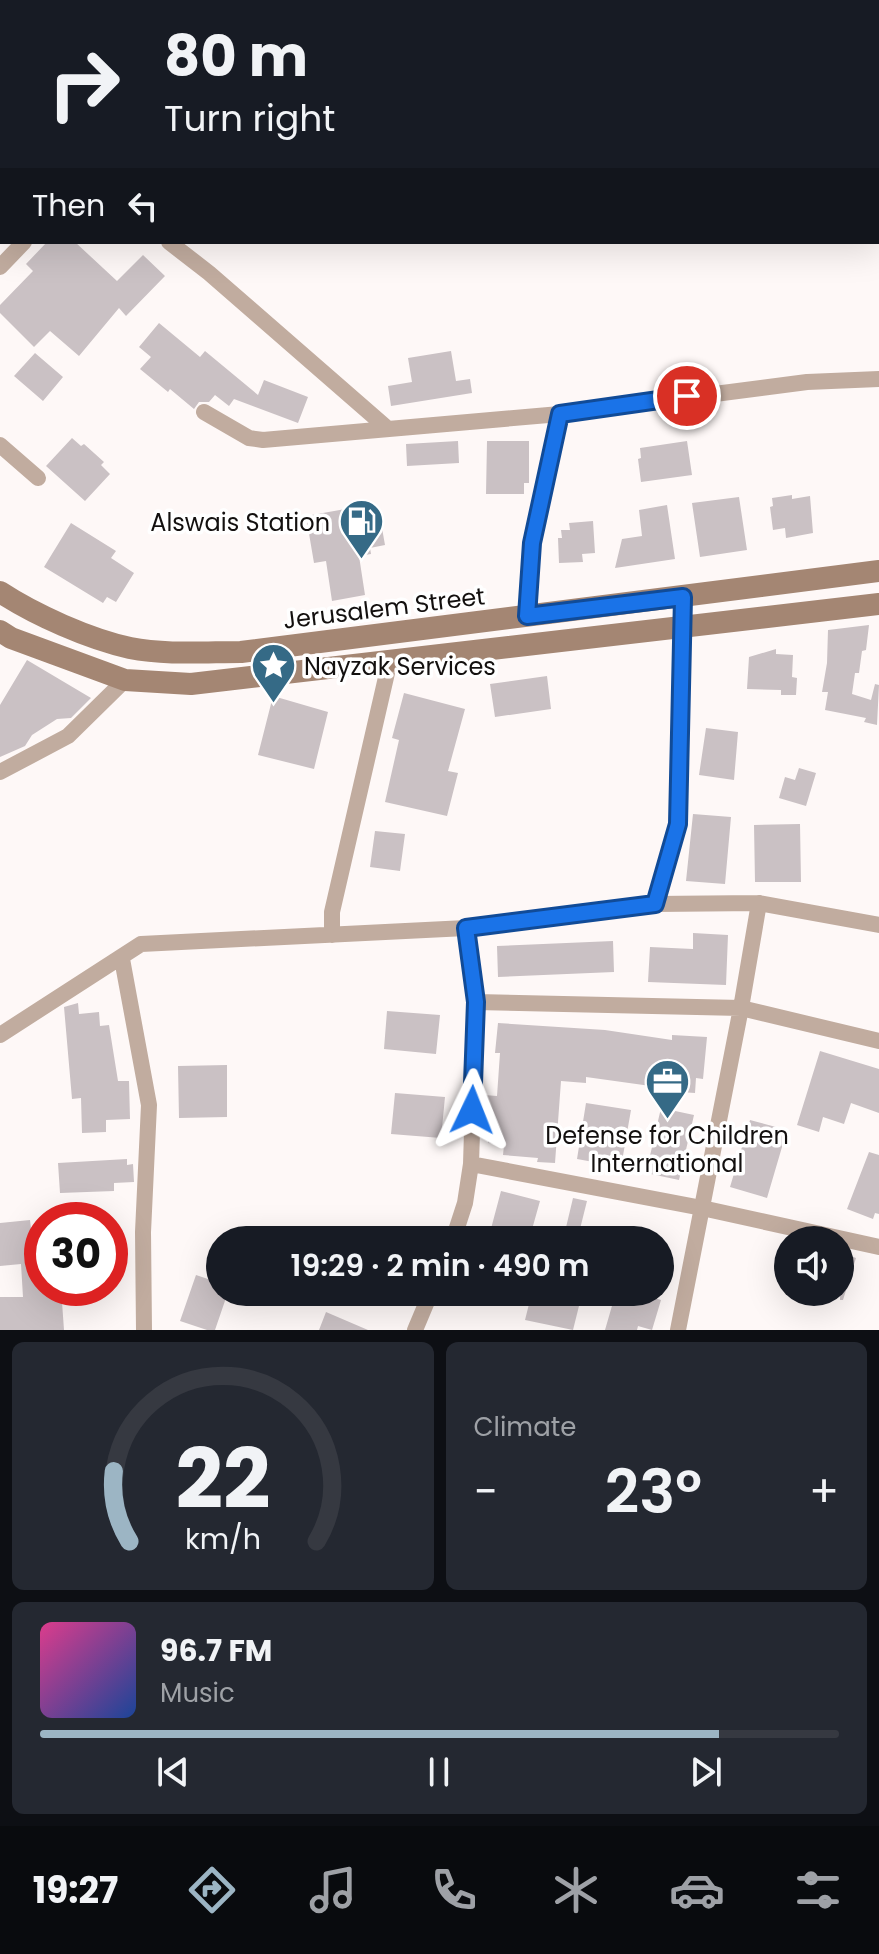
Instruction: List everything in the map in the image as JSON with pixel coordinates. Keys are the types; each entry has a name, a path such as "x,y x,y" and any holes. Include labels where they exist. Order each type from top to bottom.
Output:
{"main road":[{"name":"Jerusalem Street","path":"0,592 17,604 130,648 241,652 879,571"},
{"path":"682,627 683,597"},
{"path":"0,631 11,638 125,680 191,684 879,604"}],"street":[{"path":"0,267 22,244"},
{"path":"172,244 387,428"},
{"path":"204,412 249,438 263,440 560,414 807,382 879,379"},
{"path":"527,616 532,543 560,414"},
{"path":"0,445 38,478"},
{"path":"655,904 678,824 682,627"},
{"path":"332,935 332,912 390,660"},
{"path":"0,772 68,736 125,680"},
{"path":"678,1330 759,903"},
{"path":"0,1035 141,944 466,928 655,904 759,903 879,925"},
{"path":"458,1226 465,1203 471,1164 476,1002 466,928"},
{"path":"122,959 149,1105 143,1232 144,1330"},
{"path":"476,1002 741,1008 879,1041"},
{"path":"471,1164 702,1208 879,1247"},
{"path":"415,1330 425,1306"}],"building":[{"path":"45,244 77,244 117,281 143,255 165,276 126,316 119,308 79,356 50,331 34,347 0,313 0,305 33,271 26,264"},
{"path":"159,323 200,357 205,351 258,395 264,380 308,397 298,423 234,399 229,406 215,395 209,402 199,402 194,409 170,389 168,392 140,369 151,357 139,347"},
{"path":"451,351 456,381 470,379 472,393 391,406 388,386 412,382 408,358"},
{"path":"35,353 63,377 43,401 14,376"},
{"path":"72,438 104,462 101,465 110,474 85,501 46,466"},
{"path":"458,441 459,463 407,466 406,444"},
{"path":"487,441 529,441 529,483 524,483 524,494 486,494"},
{"path":"687,441 692,475 641,482 640,448"},
{"path":"792,495 792,499 810,496 813,533 786,538 785,528 773,530 770,507 773,506 772,498"},
{"path":"739,497 747,550 700,557 692,503"},
{"path":"667,505 675,559 615,568 622,539 642,536 639,510"},
{"path":"351,508 354,522 380,517 385,545 370,548 371,554 359,556 365,595 332,601 326,561 314,563 306,516"},
{"path":"593,521 595,553 582,554 583,562 559,563 558,538 562,538 561,530 570,530 569,523"},
{"path":"71,523 116,551 111,558 134,573 116,602 107,597 103,603 44,567"},
{"path":"869,625 866,650 862,651 859,673 855,673 852,694 871,700 875,684 879,685 877,725 864,722 866,718 825,710 828,692 822,692 828,630"},
{"path":"776,649 776,654 793,655 792,677 797,678 796,695 781,695 781,690 747,689 749,657"},
{"path":"27,660 91,698 71,718 57,719 32,735 25,746 0,757 0,705"},
{"path":"547,676 551,709 495,717 490,684"},
{"path":"404,693 465,709 448,771 458,773 447,816 385,802 399,740 392,738"},
{"path":"273,696 328,712 314,769 258,755"},
{"path":"706,728 738,732 734,780 699,775"},
{"path":"799,768 816,773 806,806 779,798 785,777 795,780"},
{"path":"693,814 731,817 725,884 686,881"},
{"path":"800,824 801,882 755,882 754,825"},
{"path":"375,831 405,834 400,871 370,867"},
{"path":"693,933 728,935 726,985 648,982 650,947 693,949"},
{"path":"613,941 614,972 498,977 497,946"},
{"path":"78,1003 79,1014 99,1012 100,1026 109,1025 118,1081 129,1081 130,1119 106,1120 106,1132 82,1133 81,1098 72,1099 64,1007"},
{"path":"387,1011 440,1015 436,1054 384,1049"},
{"path":"498,1023 605,1030 672,1040 672,1035 707,1037 703,1079 696,1078 695,1093 586,1077 586,1083 561,1081 555,1163 503,1155 504,1145 488,1143 489,1122 483,1122 484,1095 497,1096 500,1053 495,1053"},
{"path":"820,1051 879,1069 879,1113 851,1103 844,1124 823,1117 819,1132 797,1125"},
{"path":"227,1065 227,1117 179,1118 178,1066"},
{"path":"395,1093 445,1097 441,1138 391,1134"},
{"path":"586,1103 631,1110 621,1167 577,1159"},
{"path":"661,1108 694,1115 679,1180 646,1173"},
{"path":"750,1120 787,1130 767,1198 730,1187"},
{"path":"869,1152 879,1155 879,1214 875,1213 873,1219 847,1209"},
{"path":"127,1159 127,1165 133,1164 134,1182 114,1183 114,1191 60,1193 58,1163"},
{"path":"501,1191 540,1201 533,1226 492,1226"},
{"path":"573,1198 587,1201 581,1226 566,1226"},
{"path":"24,1221 24,1306 62,1306 64,1330 0,1330 0,1297 23,1297 21,1264 0,1266 0,1223"},
{"path":"196,1275 206,1278 206,1306 223,1306 215,1330 180,1321"},
{"path":"528,1306 579,1306 573,1330 525,1320"},
{"path":"612,1306 659,1306 652,1330 638,1326 637,1330 605,1330"},
{"path":"326,1312 368,1330 319,1330"}],"place":[{"name":"Alswais Station","path":"361,561"},
{"name":"Nayzak Services","path":"273,705"},
{"name":"Defense for Children International","path":"667,1120"}],"route":[{"path":"472,1110 476,1002 466,928 655,904 678,824 683,597 527,616 532,543 543,481 560,414 687,396"}]}
